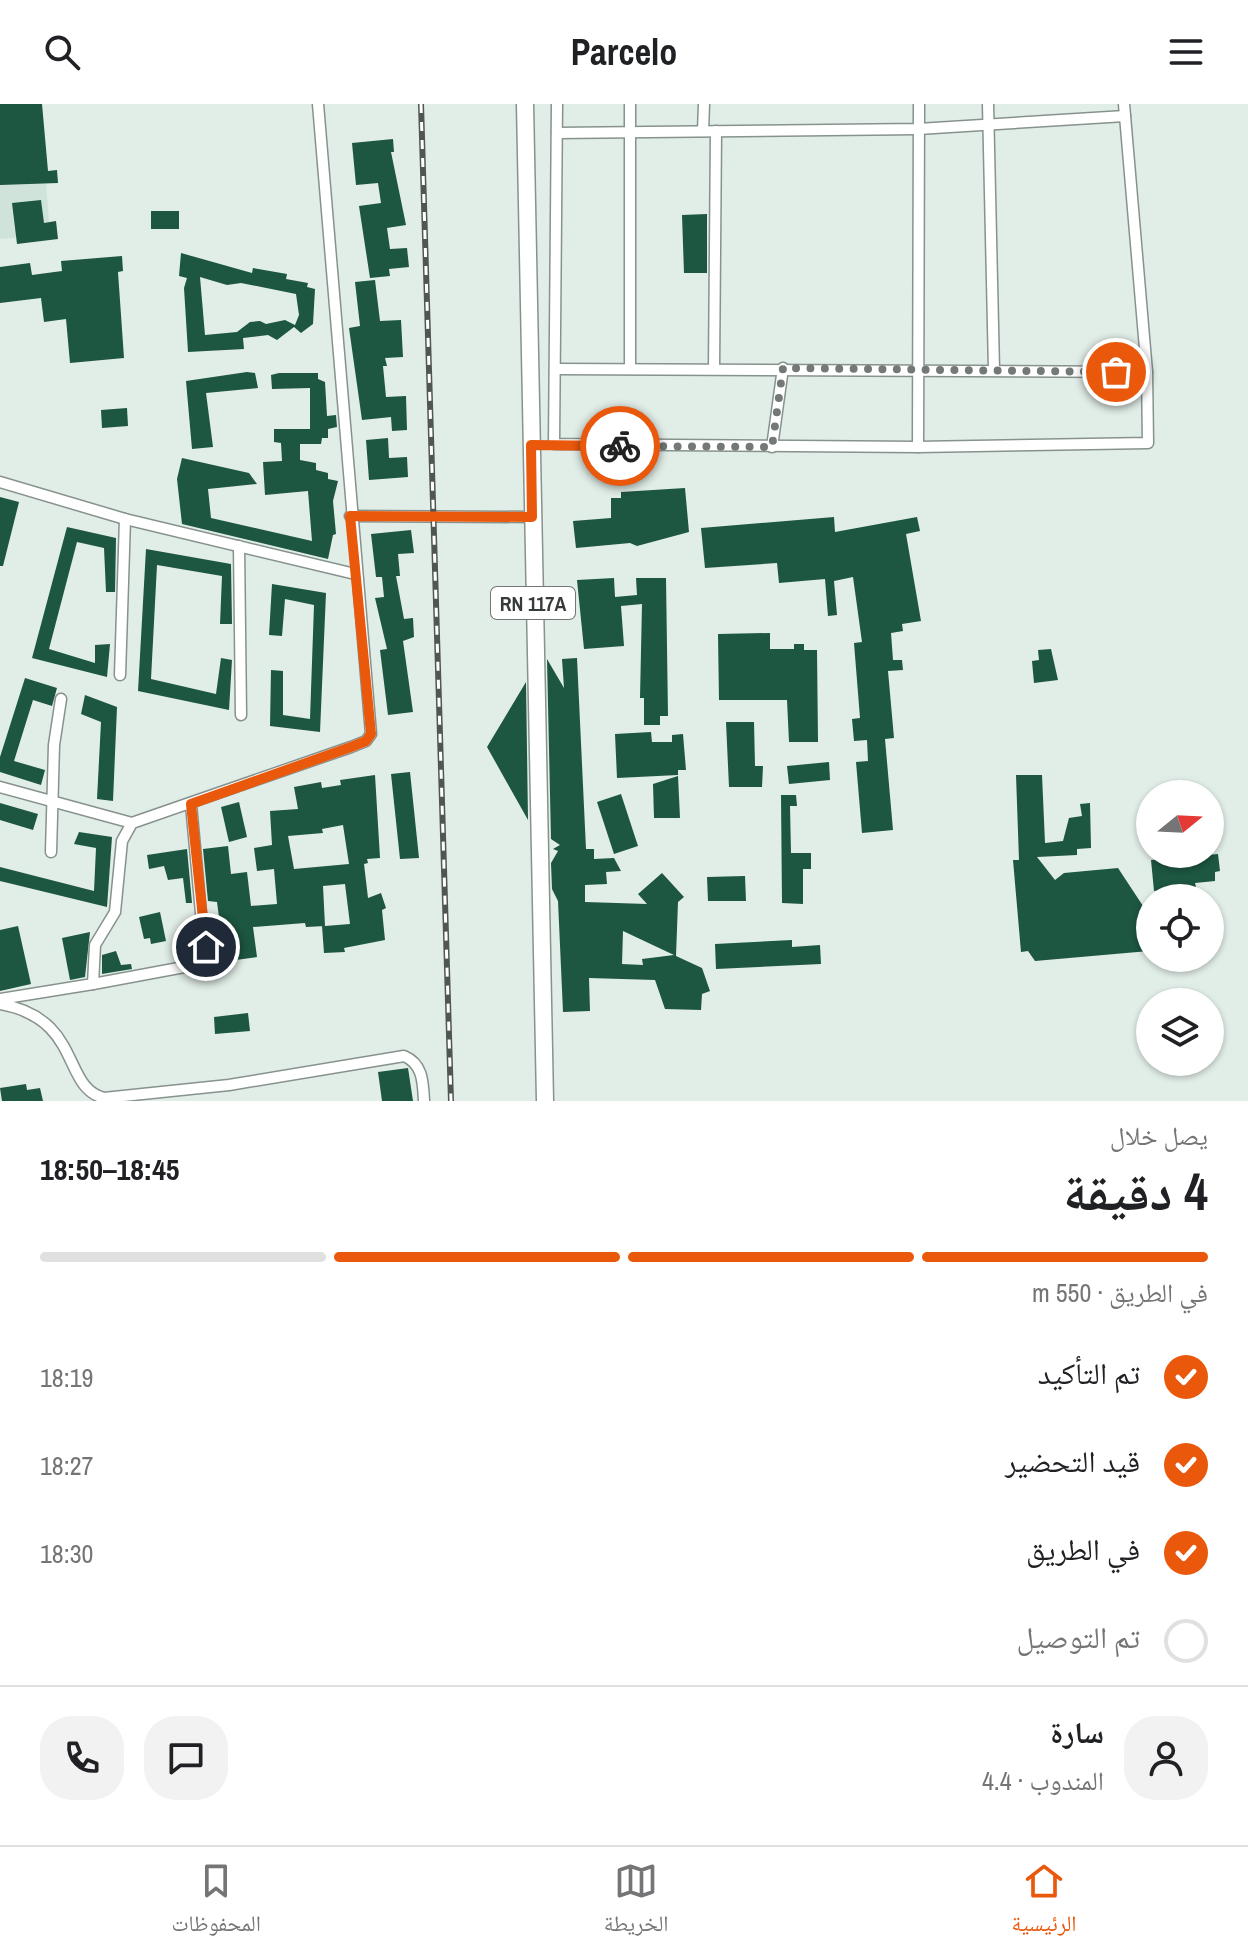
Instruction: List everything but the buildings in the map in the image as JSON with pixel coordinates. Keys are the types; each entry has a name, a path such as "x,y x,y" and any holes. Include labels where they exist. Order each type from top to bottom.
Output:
{"main road":[{"name":"RN 117A","path":"525,104 545,1101"}],"street":[{"path":"0,787 132,823 366,741 371,722 350,516 318,104"},
{"path":"554,444 557,104"},
{"path":"630,104 630,369"},
{"path":"703,131 704,104"},
{"path":"918,447 921,368 919,104"},
{"path":"988,104 994,370"},
{"path":"531,445 1145,445 1150,437 1124,110 988,125 918,129 557,133"},
{"path":"714,369 716,131"},
{"path":"772,447 783,368"},
{"path":"556,369 921,368 1147,372"},
{"path":"0,482 125,519 355,574"},
{"path":"350,516 532,517"},
{"path":"120,675 125,519"},
{"path":"239,546 241,715"},
{"path":"51,852 54,745 61,699"},
{"path":"0,1001 195,965 205,957 191,804"},
{"path":"93,984 95,945 115,912 122,841 132,823"},
{"path":"0,1001 24,1008 53,1028 79,1075 96,1096 114,1098 166,1089 229,1085 404,1056 411,1059 421,1072 424,1101"},
{"path":"166,1089 167,1101"}],"shaded area":[{"path":"0,104 40,104 50,235 0,239"}],"railway":[{"path":"421,104 451,1101"}],"way so far":[{"path":"620,446 772,447 783,368 1116,372"}],"route":[{"path":"206,947 191,804 351,747 366,741 371,734 350,516 435,514 532,517 531,445 620,446"}]}
